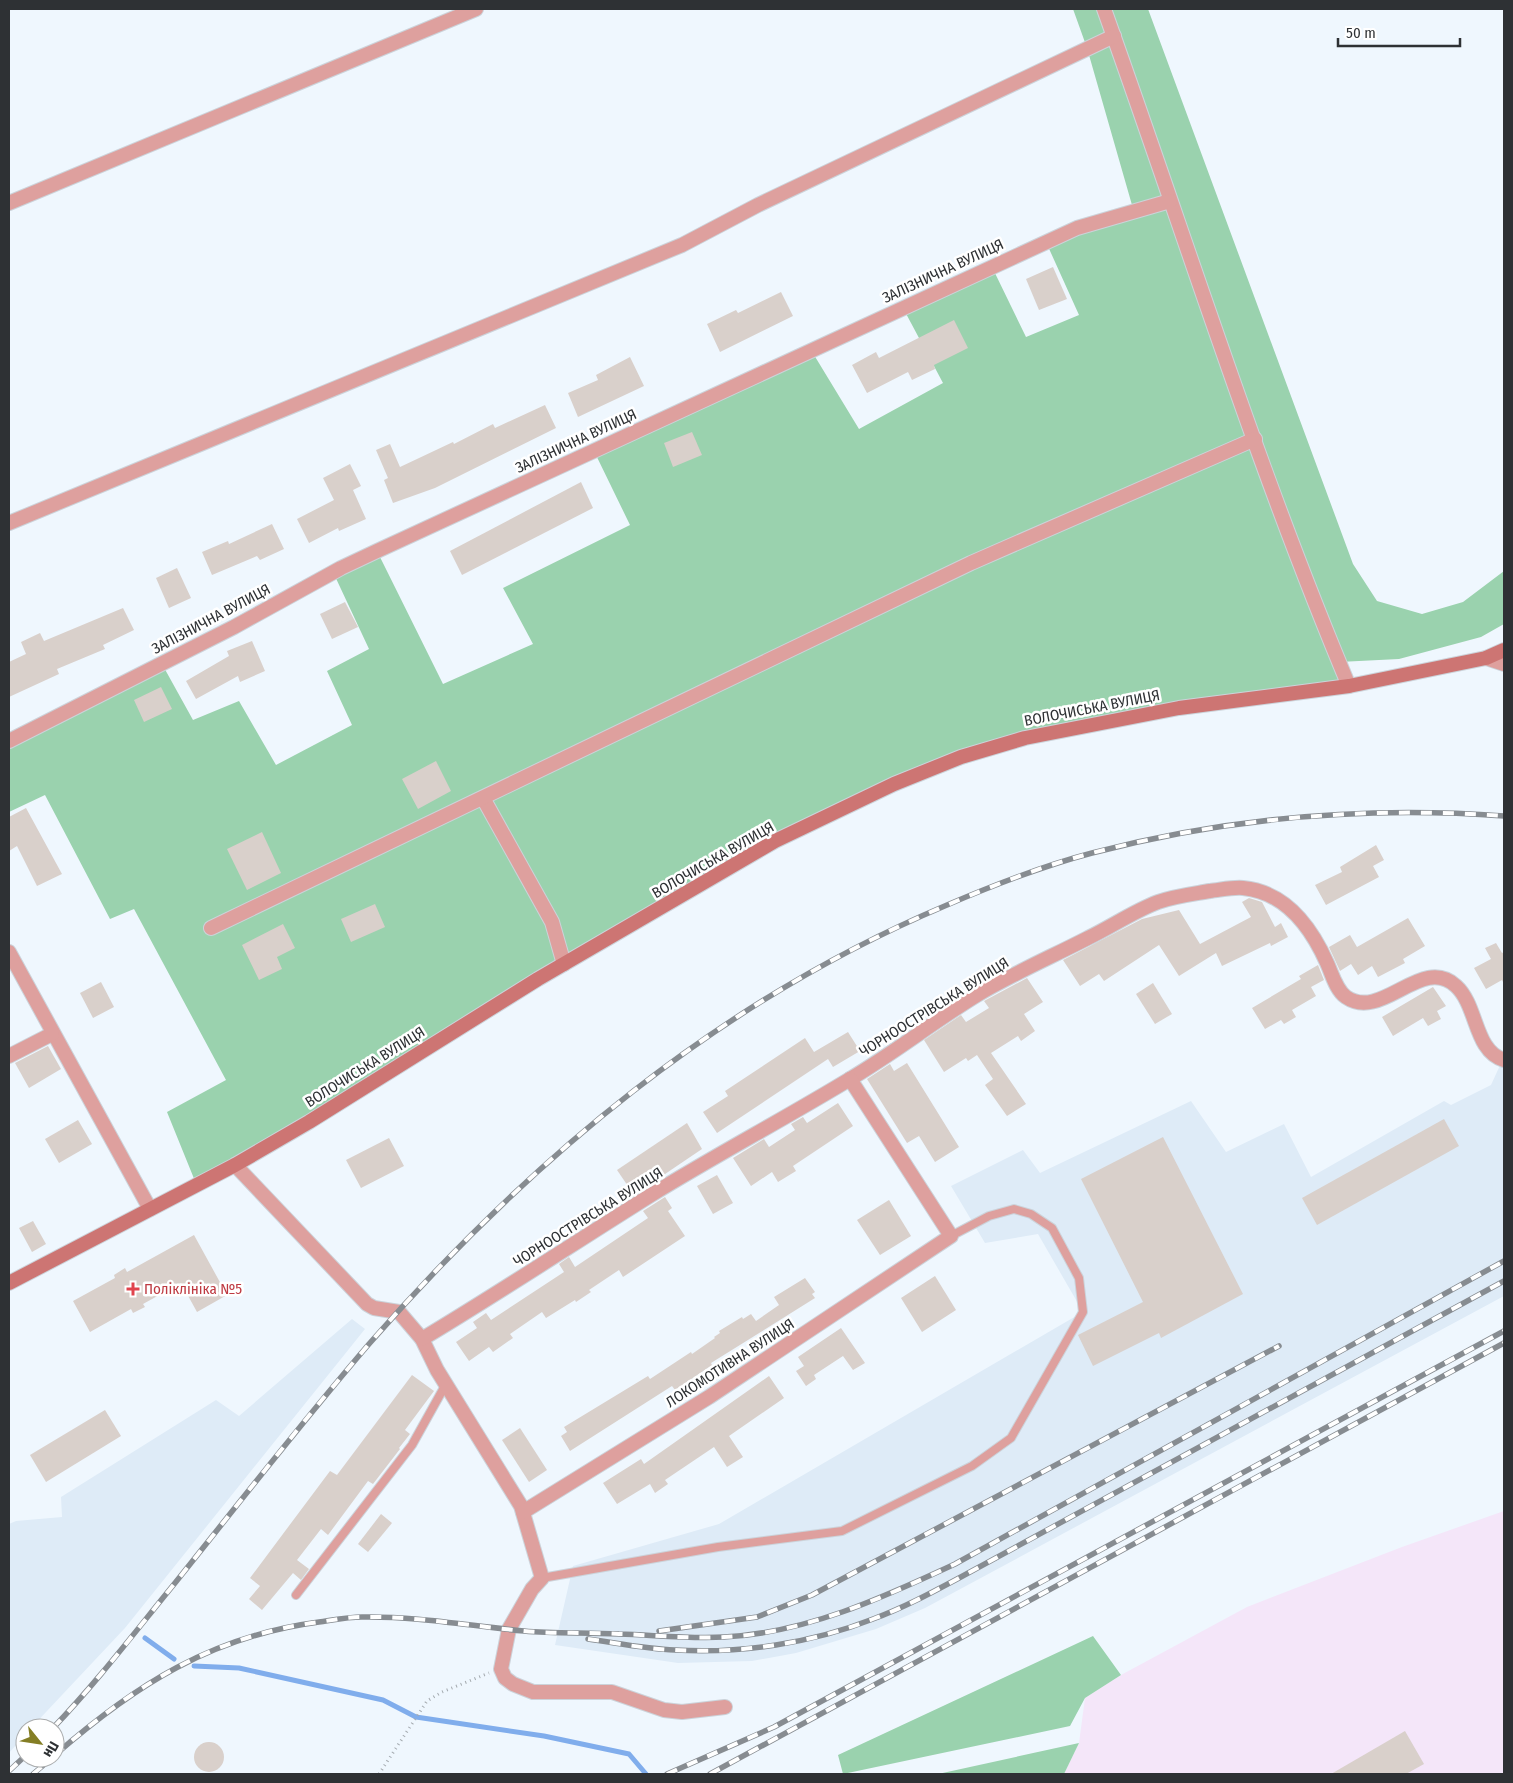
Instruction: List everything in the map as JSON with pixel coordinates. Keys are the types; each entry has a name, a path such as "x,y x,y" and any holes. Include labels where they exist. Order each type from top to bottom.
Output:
{"main road":[{"name":"ВОЛОЧИСЬКА ВУЛИЦЯ","path":"9,1282 235,1165 564,964 775,841 894,784 961,757 1025,738 1160,711 1348,686 1486,658 1504,650"}],"street":[{"path":"9,203 476,9"},
{"path":"1104,9 1170,201 1310,594 1348,686"},
{"path":"9,523 682,244 758,205 1114,36"},
{"name":"ЗАЛІЗНИЧНА ВУЛИЦЯ","path":"9,741 218,635 341,568 386,547 1077,228 1170,201"},
{"path":"210,928 971,563 1255,439"},
{"path":"1486,658 1504,664"},
{"path":"482,798 552,922 564,964"},
{"name":"ЧОРНООСТРІВСЬКА ВУЛИЦЯ","path":"422,1339 509,1287 652,1195 850,1080 976,996 1026,968 1158,902 1187,895 1243,888 1282,902 1293,910 1321,950 1337,986 1345,997 1364,1004 1387,996 1425,978 1440,978 1455,985 1467,1002 1490,1053 1504,1060"},
{"path":"9,952 52,1034 150,1209"},
{"path":"9,1056 52,1034"},
{"path":"850,1080 951,1236"},
{"path":"235,1165 367,1304 374,1308 400,1312 422,1339 446,1384 523,1512 542,1578 532,1589 510,1629 501,1669 505,1678 513,1684 533,1692 612,1692 664,1710 682,1712 725,1706"},
{"name":"ЛОКОМОТИВНА ВУЛИЦЯ","path":"523,1512 709,1397 951,1236"}],"lane":[{"path":"542,1578 718,1547 842,1532 972,1466 1011,1438 1083,1312 1079,1278 1052,1228 1031,1214 1014,1210 989,1216 951,1236"},
{"path":"296,1595 412,1445 446,1384"}],"path":[{"path":"379,1774 427,1701 442,1692 501,1669"}],"shaded area":[{"path":"1504,1060 1504,1296 925,1608 876,1629 796,1653 752,1661 678,1663 555,1645 573,1566 719,1524 1083,1312 1038,1234 985,1243 951,1186 1023,1150 1040,1173 1191,1101 1226,1152 1284,1124 1311,1177 1444,1101 1451,1105 1491,1085"},
{"path":"352,1319 365,1329 125,1628 40,1718 15,1718 15,1746 9,1753 9,1524 16,1521 62,1517 61,1497 216,1400 239,1416"},
{"path":"1504,1511 1504,1774 1064,1774 1079,1743 1085,1698 1121,1675 1247,1607 1402,1547"}],"green space":[{"path":"1073,9 1148,9 1353,564 1377,601 1422,614 1463,602 1504,571 1504,624 1481,637 1399,659 1339,662 1348,686 1179,708 961,757 775,841 197,1186 167,1112 226,1080 134,909 110,919 45,795 9,812 9,741 162,664 193,720 239,701 276,765 352,725 327,671 369,649 333,572 377,551 443,684 533,644 503,588 630,525 594,451 811,350 859,429 943,383 903,308 992,267 1026,337 1079,315 1046,242 1134,212 1087,48"},
{"path":"1093,1636 1121,1675 1085,1698 1070,1726 843,1774 838,1755"},
{"path":"1079,1743 1064,1774 938,1774"}],"building":[{"path":"1053,267 1067,299 1039,310 1026,279"},
{"path":"781,292 793,316 720,352 707,324 736,310 738,313"},
{"path":"954,320 968,348 934,365 935,369 912,380 908,372 867,393 852,365 876,352 879,358"},
{"path":"630,357 644,386 578,417 568,393 598,380 596,375"},
{"path":"545,405 556,428 435,488 393,503 384,480 388,478 376,450 390,444 400,467 453,442 454,444 493,424 495,428"},
{"path":"692,432 702,455 673,467 664,443"},
{"path":"350,464 361,486 353,490 366,519 339,531 338,528 309,543 297,519 334,500 323,478"},
{"path":"581,482 593,508 462,575 450,551"},
{"path":"272,524 284,549 260,560 257,556 212,575 202,552 228,541 229,544"},
{"path":"177,568 191,598 169,608 156,578"},
{"path":"345,602 358,627 332,639 320,614"},
{"path":"123,608 134,630 103,645 105,649 57,669 59,674 9,697 9,662 26,654 21,642 40,633 44,641"},
{"path":"252,641 265,671 240,682 238,676 196,699 186,681 229,656 227,651"},
{"path":"161,687 172,709 144,722 134,700"},
{"path":"436,761 451,791 418,809 402,779"},
{"path":"26,808 62,874 37,886 17,846 9,851 9,817"},
{"path":"262,832 281,873 247,890 227,849"},
{"path":"1376,845 1384,860 1373,866 1379,877 1326,905 1315,885 1342,872 1340,867"},
{"path":"1249,898 1262,902 1275,927 1281,923 1288,937 1271,946 1270,943 1222,966 1216,953 1179,976 1159,945 1104,981 1099,974 1080,986 1063,960 1142,919 1179,910 1200,944 1251,917 1242,902"},
{"path":"375,904 385,927 351,942 341,919"},
{"path":"1408,918 1425,946 1403,959 1405,963 1378,977 1372,966 1358,975 1351,964 1340,971 1329,947 1350,935 1357,947"},
{"path":"283,924 295,948 277,957 282,969 259,980 242,945"},
{"path":"1496,943 1502,953 1504,952 1504,984 1502,980 1486,989 1474,968 1491,959 1485,948"},
{"path":"1318,965 1324,980 1311,987 1316,996 1292,1010 1296,1017 1284,1024 1281,1020 1265,1029 1252,1008 1301,979 1299,976"},
{"path":"1027,978 1043,1002 1024,1014 1035,1031 1021,1041 1018,1036 991,1053 1026,1104 1007,1116 985,1085 993,1079 977,1055 968,1061 966,1058 944,1072 924,1040 961,1015 966,1022 989,1008 984,1001"},
{"path":"101,982 114,1007 93,1018 80,993"},
{"path":"1153,983 1172,1014 1155,1024 1136,994"},
{"path":"1433,987 1446,1006 1437,1011 1441,1019 1428,1026 1423,1018 1393,1036 1382,1017"},
{"path":"848,1032 860,1051 833,1067 828,1059 717,1133 703,1112 728,1096 725,1091 805,1038 814,1052"},
{"path":"48,1046 61,1069 29,1088 15,1063"},
{"path":"907,1063 959,1147 935,1162 919,1136 907,1143 867,1079 890,1064 894,1071"},
{"path":"838,1103 853,1126 793,1166 796,1171 778,1182 772,1172 751,1186 733,1158 764,1139 769,1147 795,1130 791,1124 803,1117 807,1123"},
{"path":"1444,1119 1459,1146 1317,1225 1302,1198"},
{"path":"78,1120 92,1144 59,1163 45,1139"},
{"path":"687,1123 702,1149 634,1195 617,1170"},
{"path":"1163,1137 1243,1294 1161,1338 1159,1333 1093,1366 1078,1335 1143,1302 1081,1179"},
{"path":"389,1138 404,1166 361,1188 346,1160"},
{"path":"717,1175 733,1203 713,1214 697,1186"},
{"path":"665,1197 672,1208 668,1211 685,1236 623,1277 619,1270 589,1290 591,1292 576,1302 575,1300 546,1318 542,1312 510,1334 513,1338 493,1352 489,1347 469,1361 456,1342 477,1328 473,1322 486,1313 491,1320 564,1272 559,1264 569,1257 575,1267 648,1218 643,1211"},
{"path":"889,1200 911,1236 880,1255 857,1220"},
{"path":"33,1221 46,1244 32,1252 19,1228"},
{"name":"Поліклініка №5","path":"194,1235 227,1295 197,1312 181,1283 143,1304 145,1307 133,1313 131,1309 90,1332 73,1301 115,1278 114,1275 125,1268 127,1272"},
{"path":"935,1276 956,1310 922,1332 901,1298"},
{"path":"805,1278 815,1292 812,1294 815,1298 711,1363 712,1365 675,1390 672,1386 570,1451 561,1436 567,1432 564,1427 648,1376 650,1379 691,1352 692,1354 715,1338 720,1333 719,1331 742,1317 743,1319 751,1314 756,1321 779,1305 774,1297"},
{"path":"841,1328 865,1363 853,1370 843,1356 814,1375 816,1379 806,1386 796,1371 804,1366 798,1357"},
{"path":"412,1375 434,1391 405,1430 410,1434 373,1484 368,1481 328,1535 321,1529 297,1560 309,1569 301,1580 293,1573 262,1610 249,1599 260,1586 250,1578 330,1471 337,1475"},
{"path":"769,1376 784,1398 729,1436 743,1457 727,1467 714,1447 665,1480 668,1484 655,1493 650,1484 617,1504 603,1483 641,1459 644,1464"},
{"path":"105,1410 121,1436 46,1482 30,1455"},
{"path":"520,1428 547,1470 529,1482 502,1440"},
{"path":"381,1514 392,1523 368,1552 358,1544"},
{"path":"1405,1731 1424,1764 1406,1774 1331,1774"},
{"path":"209,1742 215,1743 223,1751 223,1763 215,1771 209,1772 203,1771 195,1763 194,1757 195,1751 203,1743"}],"waterway":[{"path":"145,1638 174,1659"},
{"path":"194,1666 239,1668 383,1700 416,1717 544,1736 629,1754 646,1774"}],"railway":[{"path":"62,1718 116,1657 344,1373 431,1276 496,1211 563,1149 633,1091 707,1037 783,988 863,944 947,905 1018,876 1092,853 1194,831 1296,818 1400,813 1504,816"},
{"path":"65,1747 115,1707 145,1686 177,1668 210,1652 244,1639 280,1629 319,1622 357,1617 383,1617 536,1632 724,1637 784,1629 843,1612 955,1564 1504,1261"},
{"path":"588,1639 642,1647 700,1651 751,1648 826,1635 884,1615 959,1578 1504,1281"},
{"path":"667,1774 774,1727 1504,1331"},
{"path":"710,1774 1504,1343"},
{"path":"659,1631 757,1617 812,1595 1279,1346"},
{"path":"9,1771 15,1765"},
{"path":"33,1774 40,1768"}],"place":[{"name":"Поліклініка №5","path":"133,1289"}]}
